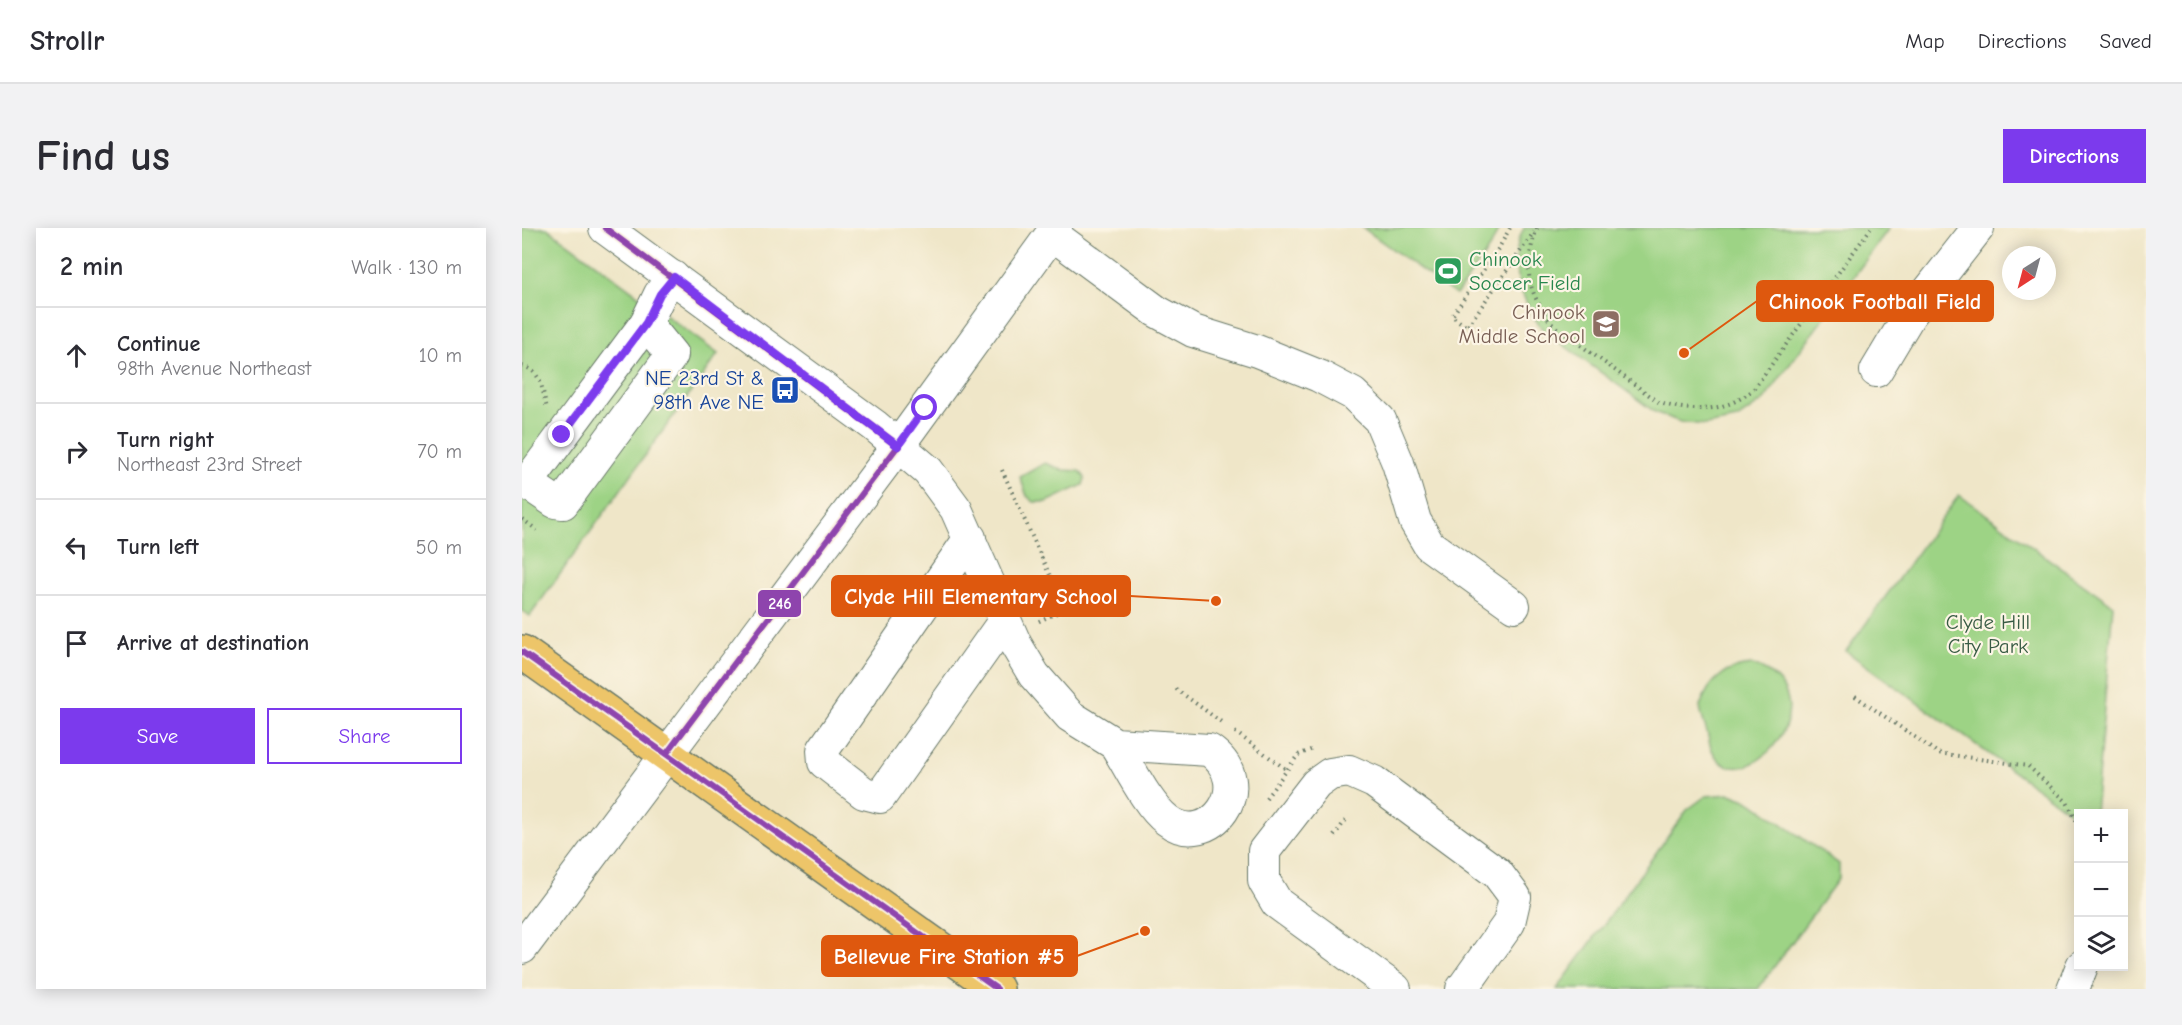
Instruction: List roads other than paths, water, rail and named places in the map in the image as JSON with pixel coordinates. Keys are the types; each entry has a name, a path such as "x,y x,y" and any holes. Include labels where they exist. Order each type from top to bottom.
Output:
{"main road":[{"path":"522,652 997,989"}],"street":[{"path":"605,228 674,277 898,446 938,482 956,509 1016,624 1016,645 1034,675 1070,716 1115,744"},
{"path":"1876,371 1909,316 1978,228"},
{"path":"522,948 898,446 1054,231 1156,311 1193,331 1257,351 1319,376 1353,394 1380,420 1398,462 1415,521 1430,545 1514,606"},
{"path":"646,323 672,355 563,503 555,502 525,483 646,323 660,294 674,277"},
{"path":"970,538 823,750 824,762 864,793 880,797 1016,624"},
{"path":"1395,989 1276,903 1263,881 1264,851 1316,784 1330,774 1349,771 1374,782 1497,873 1515,897 1509,923 1462,989"},
{"path":"2073,989 2080,971"}],"place":[{"name":"Chinook Soccer Field","path":"1448,271"},
{"name":"Chinook Middle School","path":"1606,324"},
{"name":"Chinook Football Field","path":"1684,353"},
{"name":"NE 23rd St & 98th Ave NE","path":"785,390"},
{"name":"Clyde Hill Elementary School","path":"1216,601"},
{"name":"Bellevue Fire Station #5","path":"1145,931"}],"park label":[{"name":"Clyde Hill City Park","path":"1988,634"}]}
